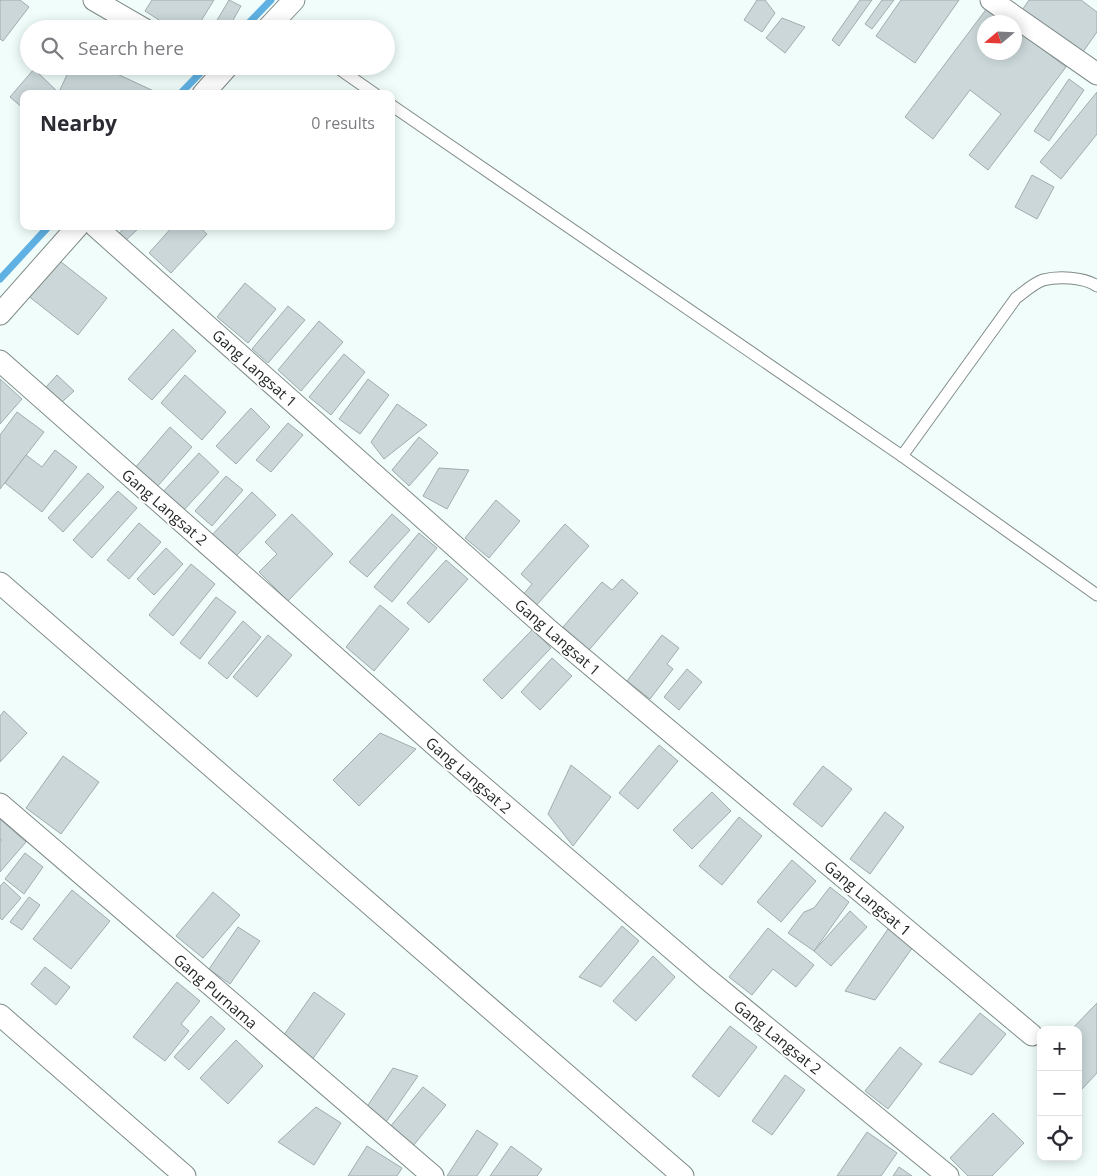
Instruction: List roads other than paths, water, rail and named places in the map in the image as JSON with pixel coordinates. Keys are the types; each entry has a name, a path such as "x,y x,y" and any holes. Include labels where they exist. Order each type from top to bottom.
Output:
{"street":[{"path":"94,0 128,20"},
{"path":"279,20 294,0"},
{"path":"991,0 1097,74"},
{"path":"206,90 215,75"},
{"path":"0,314 74,230"},
{"name":"Gang Langsat 1","path":"100,230 550,631 1032,1035"},
{"name":"Gang Langsat 2","path":"0,362 462,770 706,978 948,1176"},
{"path":"0,583 683,1176"},
{"name":"Gang Purnama","path":"0,804 433,1176"},
{"path":"0,1015 185,1176"}],"lane":[{"path":"348,75 369,90"},
{"path":"395,108 902,456 1097,596"},
{"path":"902,456 1016,298 1042,281 1064,278 1091,282 1097,286"}],"waterway":[{"path":"252,20 271,0"},
{"path":"184,90 198,75"},
{"path":"0,279 45,230"}]}
